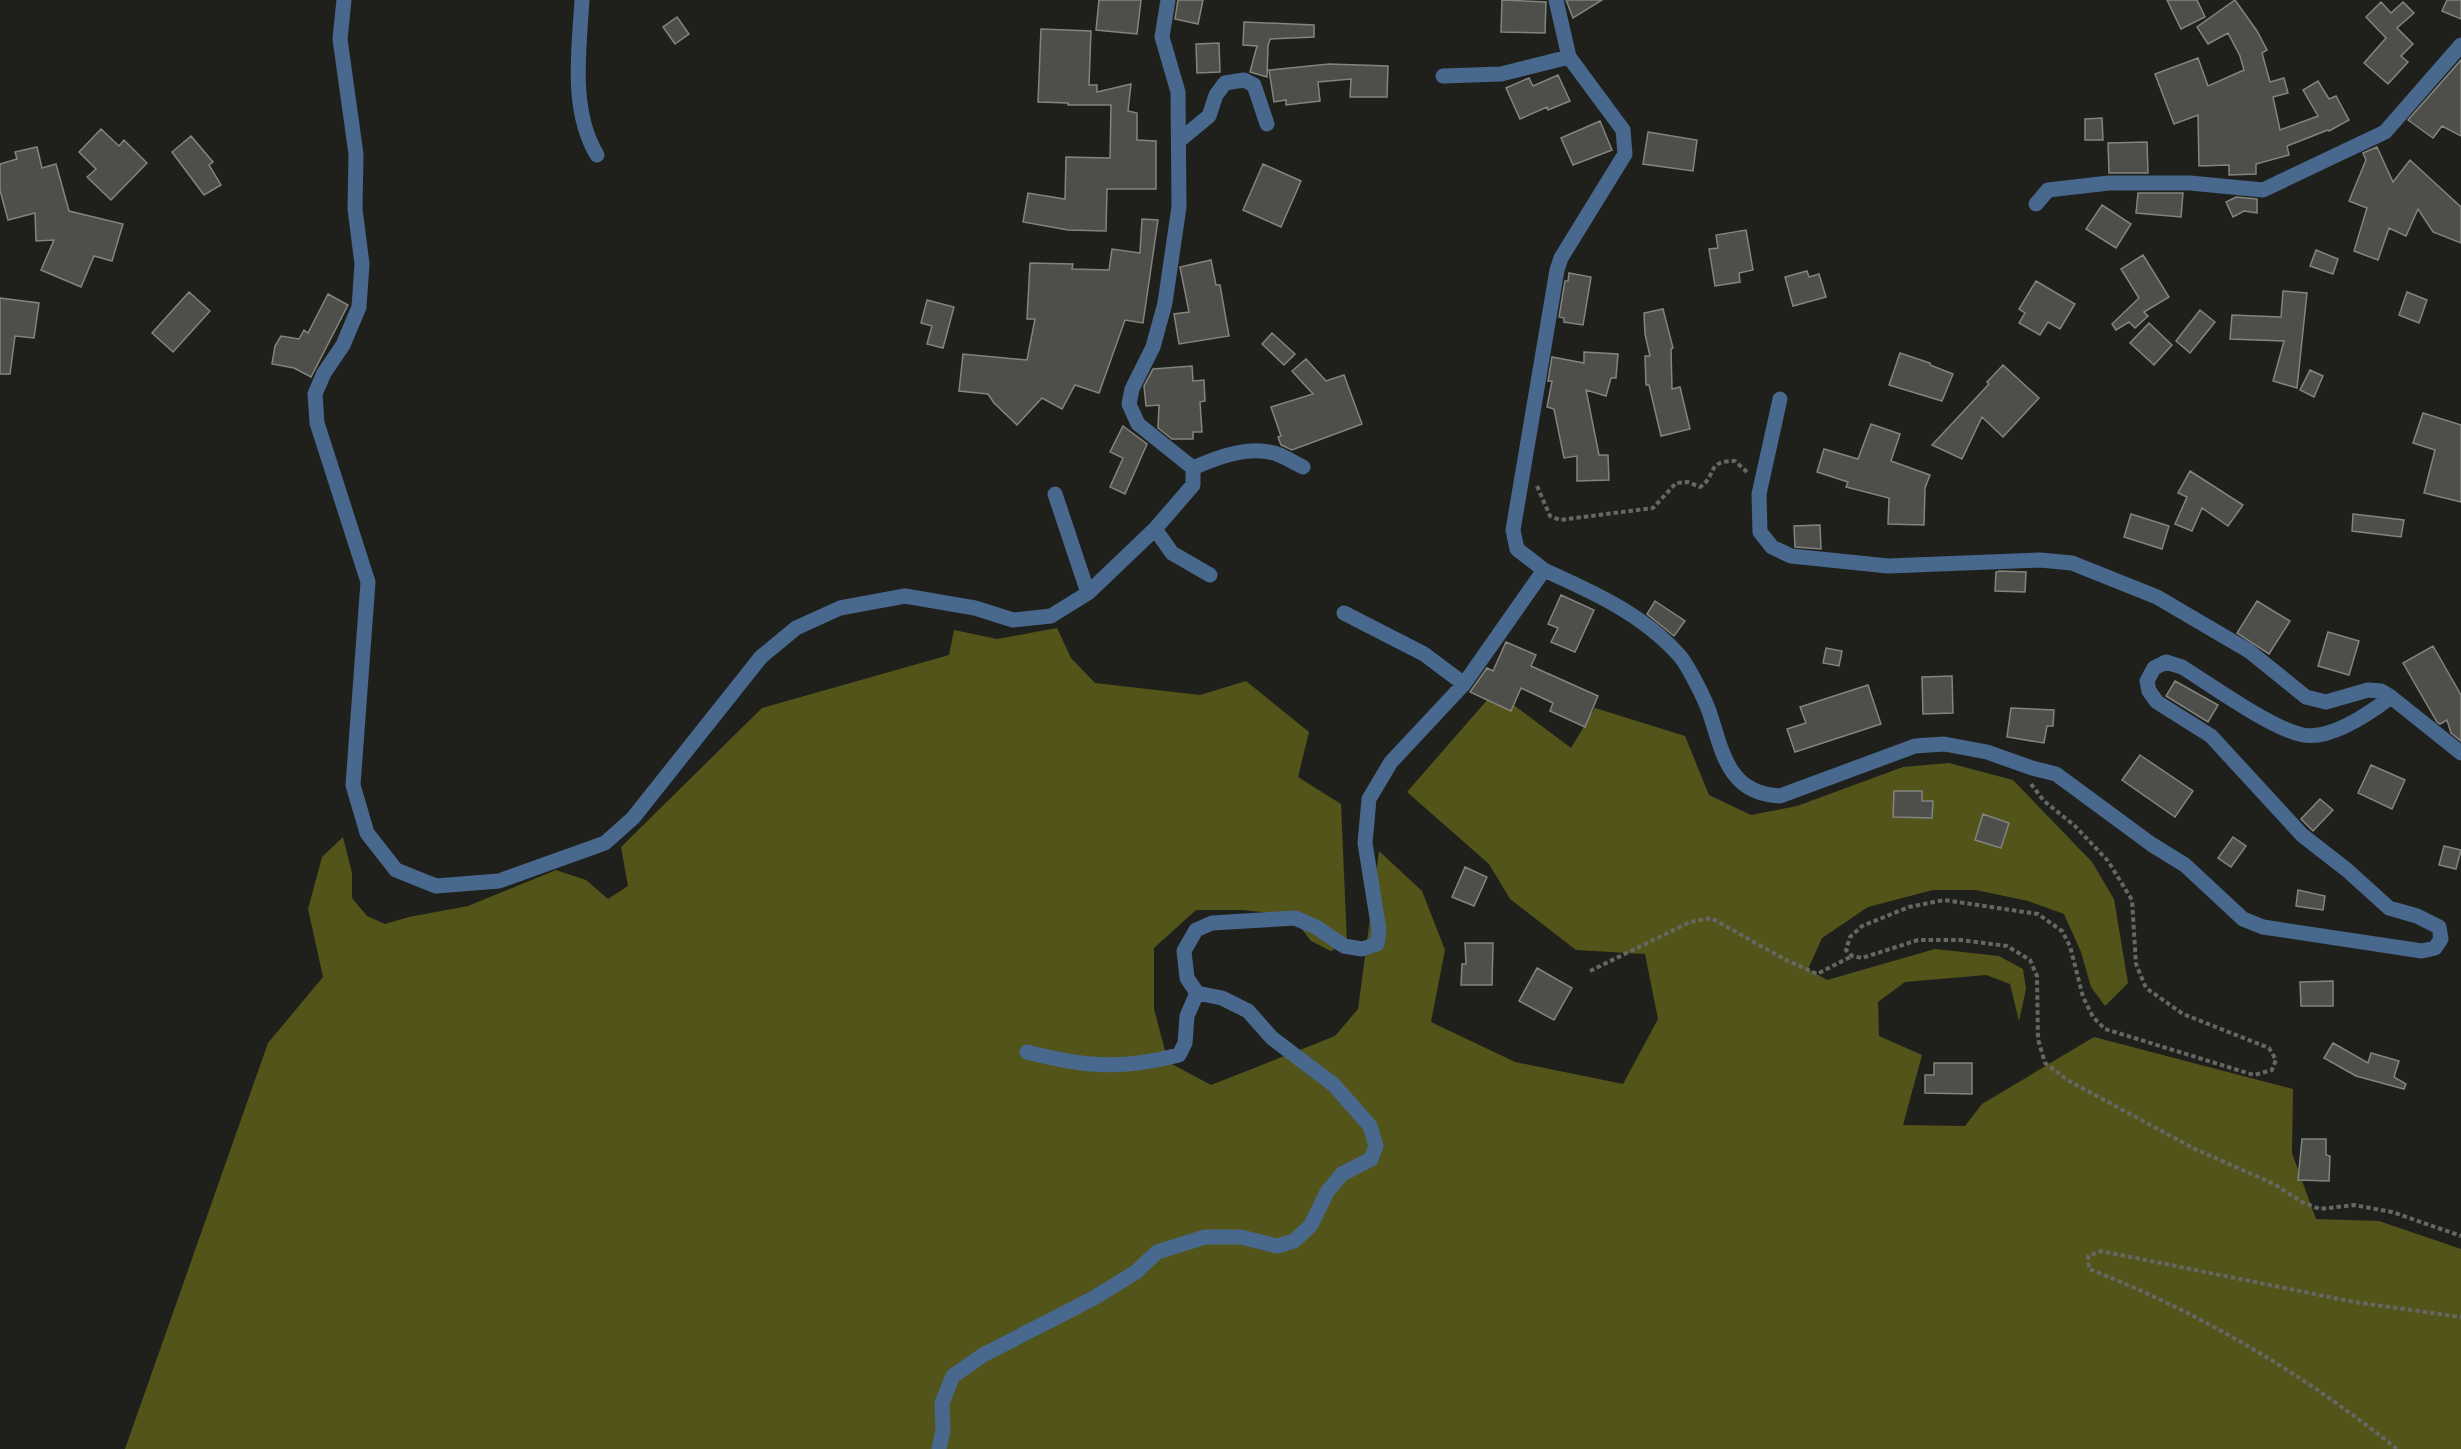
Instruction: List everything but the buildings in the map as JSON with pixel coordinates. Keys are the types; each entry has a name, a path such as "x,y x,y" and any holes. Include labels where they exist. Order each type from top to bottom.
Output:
{"street":[{"path":"344,0 340,39 356,154 355,209 362,264 359,307 343,345 324,373 315,394 317,423 368,582 353,785 367,834 396,870 436,886 499,881 605,843 633,818 761,657 796,628 840,608 904,596 975,608 1013,620 1051,616 1088,592 1155,529 1193,485 1193,468"},
{"path":"582,0 579,57 581,116 587,138 597,155"},
{"path":"1168,0 1162,37 1178,92 1179,207 1165,303 1153,347 1132,389 1130,404 1138,424 1193,468"},
{"path":"1556,0 1569,57 1623,130 1624,154 1561,258 1513,530 1517,549 1544,570 1588,589 1642,620 1680,655 1709,711 1723,758 1738,780 1762,795 1780,796 1915,746 1944,744 1987,752 2056,774 2151,844 2185,865 2243,919 2263,927 2422,951 2435,948 2441,939 2439,927 2416,916 2389,908 2347,870 2302,836 2211,736 2157,702 2149,691 2147,681 2154,668 2166,662 2182,667 2278,726 2305,736 2334,731 2371,712 2391,697"},
{"path":"2036,204 2048,190 2109,183 2190,183 2263,190 2385,132 2461,45"},
{"path":"1443,76 1501,74 1569,57"},
{"path":"1180,140 1209,116 1216,95 1225,83 1244,80 1254,85 1267,124"},
{"path":"1780,399 1758,494 1760,532 1772,547 1791,556 1888,566 2040,560 2072,563 2157,597 2249,651 2306,697 2326,702 2368,690 2381,691 2461,753"},
{"path":"1193,468 1221,455 1256,452 1276,454 1303,467"},
{"path":"1054,494 1088,592"},
{"path":"1155,529 1172,554 1210,575"},
{"path":"939,1449 943,1431 942,1403 953,1376 983,1355 1092,1299 1136,1272 1157,1252 1205,1237 1240,1237 1276,1246 1294,1241 1311,1226 1327,1192 1342,1174 1371,1160 1376,1146 1370,1126 1334,1085 1272,1038 1248,1011 1222,998 1197,993 1187,978 1184,951 1196,930 1212,923 1295,918 1316,927 1344,946 1362,949 1377,944 1379,930 1365,843 1369,799 1392,762 1464,684 1544,570"},
{"path":"1344,613 1424,654 1464,684"},
{"path":"1027,1052 1059,1060 1101,1066 1144,1064 1179,1055 1185,1043 1187,1016 1197,993"}],"path":[{"path":"1523,465 1540,490 1550,516 1560,520 1653,508 1676,483 1688,482 1700,487 1706,483 1713,466 1721,461 1735,461 1746,470 1758,494"},
{"path":"2032,768 2031,785 2044,801 2075,826 2108,861 2132,900 2136,964 2146,988 2183,1014 2269,1048 2276,1060 2272,1070 2254,1075 2105,1029 2093,1017 2083,998 2070,946 2062,930 2037,914 1944,900 1909,907 1863,926 1850,937 1845,950 1852,956 1862,958 1918,940 1961,940 2007,946 2030,960 2037,976 2038,1038 2044,1063 2069,1081 2195,1149 2274,1184 2302,1202 2320,1209 2354,1205 2392,1212 2461,1236"},
{"path":"1590,971 1690,922 1705,918 1711,918 1817,974 1852,956"},
{"path":"2397,1449 2350,1412 2243,1344 2150,1293 2090,1269 2088,1256 2101,1251 2354,1302 2461,1317"}],"shaded area":[{"path":"1057,628 1071,658 1095,683 1200,695 1246,681 1309,732 1298,777 1341,804 1347,943 1331,951 1311,941 1291,915 1242,910 1196,910 1154,948 1154,1009 1168,1062 1211,1085 1335,1036 1358,1009 1379,851 1422,891 1445,950 1431,1022 1515,1062 1623,1084 1658,1019 1645,954 1576,950 1510,899 1489,864 1407,792 1495,691 1571,748 1595,708 1685,736 1709,795 1751,815 1797,806 1903,767 1949,763 2013,780 2092,862 2114,899 2128,983 2105,1006 2091,987 2081,952 2064,914 2028,901 1976,890 1933,890 1868,907 1822,938 1808,969 1827,980 1935,949 1999,956 2023,969 2026,989 2019,1021 2010,984 1986,975 1905,982 1878,1002 1879,1036 1922,1055 1903,1125 1965,1126 1982,1104 2094,1037 2293,1089 2292,1153 2316,1219 2379,1221 2461,1249 2461,1449 125,1449 268,1043 323,977 308,909 322,857 343,837 352,873 352,898 367,916 385,924 468,906 556,870 586,880 608,899 628,886 621,847 762,708 949,655 954,630 997,639"}]}
